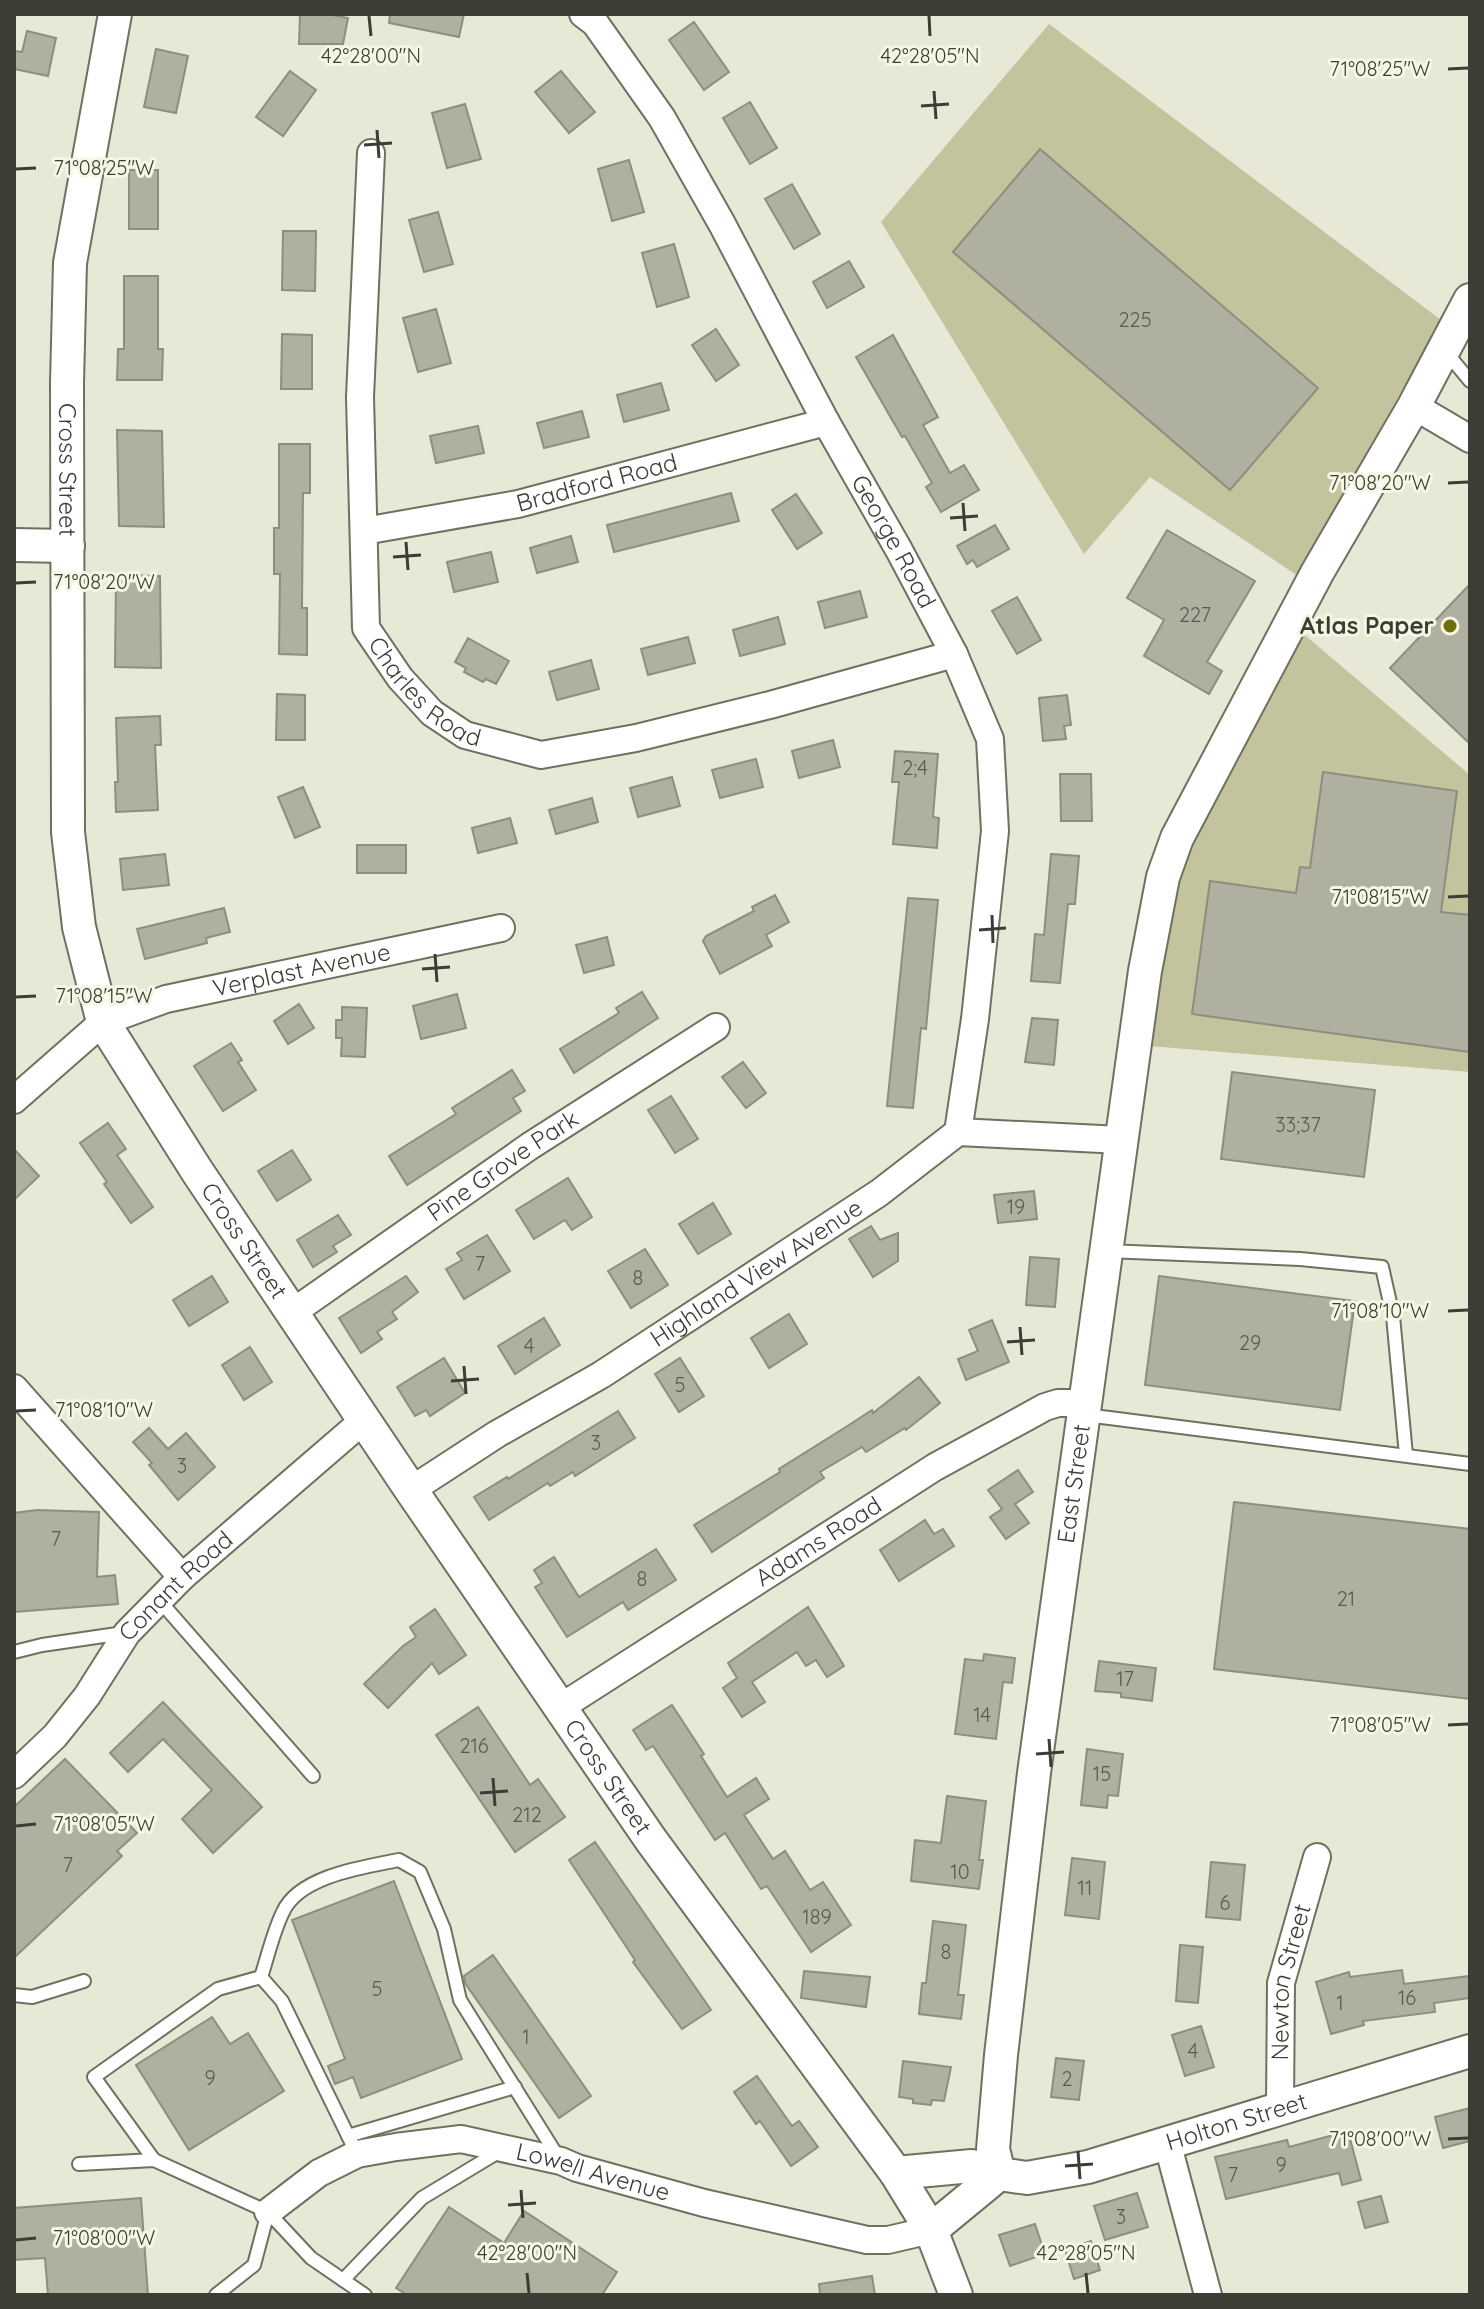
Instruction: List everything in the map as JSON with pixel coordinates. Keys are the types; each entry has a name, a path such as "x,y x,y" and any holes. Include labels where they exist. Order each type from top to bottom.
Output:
{"street":[{"name":"Cross Street","path":"115,14 70,263 68,832 79,927 103,1022 197,1171 651,1840 896,2173 931,2230 956,2295"},
{"name":"George Road","path":"583,14 595,23 662,118 722,224 826,422 954,654 990,739 995,831 975,1019 958,1132"},
{"name":"Charles Road","path":"371,153 360,397 366,628 400,678 432,713 465,735 541,755 651,735 954,654"},
{"name":"East Street","path":"999,2174 993,2149 1034,1773 1087,1409 1145,971 1163,877 1171,850 1195,802 1317,573 1414,406 1470,300"},
{"path":"1414,406 1470,439"},
{"name":"Bradford Road","path":"364,531 518,504 826,422"},
{"path":"14,545 68,546"},
{"name":"Verplast Avenue","path":"103,1022 166,999 501,928"},
{"path":"14,1100 103,1022"},
{"name":"Pine Grove Park","path":"293,1312 530,1146 716,1027"},
{"path":"958,1132 1121,1140"},
{"name":"Highland View Avenue","path":"411,1490 497,1434 601,1375 879,1193 958,1132"},
{"path":"14,1388 182,1577"},
{"name":"Adams Road","path":"561,1707 935,1467 1045,1407 1062,1403 1087,1409"},
{"name":"Conant Road","path":"14,1775 55,1736 87,1696 127,1633 159,1600 364,1420"},
{"name":"Newton Street","path":"1280,2107 1281,1983 1317,1857"},
{"name":"Holton Street","path":"896,2173 972,2166 1027,2178 1088,2167 1470,2051"},
{"name":"Lowell Avenue","path":"268,2212 353,2145 461,2139 561,2161 704,2203 840,2235 878,2241 931,2230"},
{"path":"1167,2142 1208,2295"},
{"path":"931,2230 999,2174"}],"lane":[{"path":"1444,349 1470,381"},
{"path":"1107,1251 1300,1259 1382,1267 1393,1316 1406,1455"},
{"path":"1087,1409 1470,1464"},
{"path":"159,1600 313,1776"},
{"path":"14,1652 127,1633"},
{"path":"261,1977 284,1909 312,1883 354,1869 399,1860 420,1872 444,1929 460,2000 561,2161"},
{"path":"261,1977 282,2001 353,2145 515,2087"},
{"path":"154,2160 94,2077 218,1989 261,1977"},
{"path":"14,1995 32,1997 84,1981"},
{"path":"343,2280 422,2198 502,2149"},
{"path":"79,2164 154,2160 268,2212 311,2258 365,2295"},
{"path":"216,2295 254,2265 268,2212"}],"green space":[{"path":"1049,24 1441,320 1298,576 1150,477 1084,554 881,222"},
{"path":"1300,631 1470,775 1470,1072 1149,1046 1178,871"}],"building":[{"path":"300,14 348,18 343,44 299,44"},
{"path":"390,14 464,14 459,37 389,23"},
{"path":"694,22 729,72 704,90 669,40"},
{"path":"27,31 56,38 48,76 14,69 14,51 22,52"},
{"path":"156,49 188,56 176,113 144,107"},
{"path":"290,71 316,90 283,136 256,117"},
{"path":"561,71 595,112 569,133 535,92"},
{"path":"750,102 777,148 750,164 723,118"},
{"path":"465,104 481,159 447,168 432,113"},
{"path":"1040,149 1318,388 1230,490 953,252"},
{"path":"629,160 644,212 612,221 598,169"},
{"path":"129,170 158,170 158,229 129,229"},
{"path":"792,184 820,234 794,249 765,199"},
{"path":"438,212 453,264 424,272 409,220"},
{"path":"283,231 316,231 315,291 282,290"},
{"path":"674,244 689,297 657,307 642,253"},
{"path":"849,261 864,287 827,308 813,282"},
{"path":"124,276 158,276 158,349 163,349 162,380 117,380 118,349 124,349"},
{"path":"436,309 451,363 418,372 403,318"},
{"path":"716,329 739,365 716,381 692,345"},
{"path":"282,334 312,335 312,389 281,389"},
{"path":"893,335 938,417 923,425 950,473 964,465 979,490 941,512 926,487 932,483 856,357"},
{"path":"661,383 669,410 624,422 617,395"},
{"path":"582,411 589,437 544,448 537,423"},
{"path":"478,426 484,453 436,463 430,436"},
{"path":"117,430 162,431 164,527 119,526"},
{"path":"279,444 310,444 310,493 303,493 302,608 307,608 307,655 279,654 280,574 274,574 274,528 279,528"},
{"path":"731,493 739,521 614,552 607,525"},
{"path":"796,494 822,533 797,549 772,510"},
{"path":"995,525 1009,549 977,567 973,560 967,564 957,546"},
{"path":"1167,530 1255,581 1207,662 1222,671 1209,694 1144,656 1164,620 1127,598"},
{"path":"571,536 578,562 537,573 530,548"},
{"path":"491,552 498,582 454,592 447,562"},
{"path":"116,575 160,576 161,668 115,667"},
{"name":"Atlas Paper","path":"1470,584 1470,744 1390,668"},
{"path":"860,591 867,617 825,628 818,602"},
{"path":"1017,597 1041,640 1017,654 992,611"},
{"path":"778,617 785,644 740,656 733,630"},
{"path":"688,637 695,663 648,675 641,649"},
{"path":"468,638 509,661 496,684 486,679 483,682 464,672 466,668 455,662"},
{"path":"591,660 599,689 557,700 549,672"},
{"path":"277,694 305,695 305,740 276,740"},
{"path":"1067,695 1071,725 1064,726 1066,739 1043,741 1039,698"},
{"path":"160,716 161,745 155,745 158,810 116,812 116,718"},
{"path":"833,740 840,767 799,778 792,751"},
{"path":"895,751 938,754 933,817 939,818 937,848 893,844 899,782 892,782"},
{"path":"756,759 763,787 720,798 712,770"},
{"path":"1323,772 1457,791 1441,912 1470,915 1470,1052 1192,1014 1210,881 1296,893 1300,867 1310,868"},
{"path":"1060,774 1091,774 1092,821 1061,821"},
{"path":"672,777 680,806 638,817 630,788"},
{"path":"303,787 320,827 295,838 278,797"},
{"path":"592,798 598,822 556,834 549,810"},
{"path":"510,818 517,843 478,853 472,828"},
{"path":"357,845 406,845 406,873 357,873"},
{"path":"165,854 169,885 123,890 120,859"},
{"path":"1051,854 1079,856 1075,904 1068,904 1060,983 1031,981 1035,934 1044,935"},
{"path":"775,895 789,922 766,935 772,946 720,974 703,941 706,936 754,911 752,907"},
{"path":"908,898 938,900 926,1029 921,1028 913,1108 887,1106"},
{"path":"224,908 230,932 206,938 207,943 145,959 137,929"},
{"path":"607,937 614,965 584,973 576,945"},
{"path":"642,992 658,1018 574,1073 560,1049 619,1013 616,1008"},
{"path":"457,994 466,1028 421,1039 413,1006"},
{"path":"299,1004 314,1028 288,1044 274,1021"},
{"path":"342,1007 367,1008 365,1057 341,1056 342,1038 336,1038 336,1020 342,1020"},
{"path":"1032,1018 1058,1020 1054,1065 1025,1062"},
{"path":"231,1043 242,1060 238,1062 256,1090 223,1111 194,1066"},
{"path":"743,1062 766,1093 746,1108 722,1077"},
{"path":"512,1070 525,1091 513,1098 521,1111 407,1185 389,1156 456,1114 452,1108"},
{"path":"1232,1072 1375,1090 1364,1177 1221,1159"},
{"path":"671,1096 698,1139 675,1153 648,1110"},
{"path":"108,1123 126,1149 117,1155 153,1207 131,1223 80,1143"},
{"path":"14,1149 39,1176 14,1200"},
{"path":"292,1150 311,1180 277,1201 258,1171"},
{"path":"568,1178 592,1217 572,1230 565,1220 534,1239 516,1210"},
{"path":"1034,1191 1037,1219 998,1223 994,1195"},
{"path":"713,1203 731,1234 698,1254 679,1224"},
{"path":"338,1215 351,1235 333,1246 337,1252 313,1267 297,1240"},
{"path":"871,1226 880,1240 898,1233 898,1261 873,1277 849,1239"},
{"path":"487,1235 510,1271 464,1299 446,1269 462,1260 457,1253"},
{"path":"645,1249 668,1285 631,1308 608,1271"},
{"path":"1030,1257 1059,1259 1055,1307 1026,1305"},
{"path":"212,1276 228,1302 189,1326 173,1300"},
{"path":"406,1276 418,1292 392,1312 397,1319 377,1332 382,1339 361,1353 339,1318"},
{"path":"1159,1276 1355,1301 1340,1410 1145,1385"},
{"path":"789,1314 807,1344 769,1368 751,1338"},
{"path":"544,1318 560,1345 515,1374 498,1346"},
{"path":"992,1320 1009,1362 966,1380 958,1359 978,1351 969,1330"},
{"path":"250,1347 272,1382 244,1400 222,1365"},
{"path":"444,1358 465,1393 430,1416 426,1410 415,1416 397,1387"},
{"path":"680,1358 704,1396 679,1412 655,1374"},
{"path":"919,1377 940,1403 906,1430 866,1452 862,1447 820,1472 824,1478 712,1552 694,1525 872,1410 873,1413"},
{"path":"618,1411 635,1438 575,1476 573,1472 550,1486 548,1483 489,1520 474,1497"},
{"path":"149,1428 168,1449 186,1433 215,1467 178,1500 133,1442"},
{"path":"1018,1470 1033,1492 1015,1504 1029,1523 1006,1539 990,1517 1002,1509 988,1490"},
{"path":"1234,1502 1470,1529 1470,1699 1214,1669"},
{"path":"37,1510 99,1512 97,1577 115,1575 118,1604 14,1612 14,1513"},
{"path":"925,1520 934,1534 943,1529 954,1546 899,1581 880,1550"},
{"path":"656,1549 676,1580 628,1610 623,1602 567,1637 535,1587 542,1583 534,1570 554,1557 579,1597"},
{"path":"808,1607 844,1666 827,1677 816,1660 806,1666 797,1652 752,1682 765,1702 742,1717 723,1688 737,1678 728,1663"},
{"path":"435,1609 466,1655 439,1674 432,1663 388,1708 364,1684 416,1637 410,1627"},
{"path":"984,1654 1015,1658 1012,1683 1003,1682 996,1739 955,1734 965,1659 983,1661"},
{"path":"1099,1661 1156,1668 1152,1701 1121,1697 1121,1693 1095,1691"},
{"path":"163,1702 262,1807 213,1853 182,1819 212,1790 163,1739 128,1772 110,1753"},
{"path":"672,1705 727,1797 756,1778 769,1799 744,1815 773,1859 785,1851 810,1890 823,1882 851,1925 811,1952 767,1886 761,1889 725,1833 715,1840 653,1746 646,1750 633,1730"},
{"path":"478,1707 530,1785 538,1779 565,1817 515,1852 436,1735"},
{"path":"1087,1749 1123,1754 1118,1796 1108,1795 1107,1808 1081,1805"},
{"path":"65,1759 137,1833 117,1851 122,1856 14,1958 14,1807"},
{"path":"947,1796 986,1801 979,1889 911,1881 915,1840 941,1843"},
{"path":"595,1842 711,2010 682,2029 633,1962 635,1960 569,1860"},
{"path":"1072,1858 1105,1862 1099,1919 1065,1915"},
{"path":"1211,1862 1245,1865 1240,1920 1206,1917"},
{"path":"394,1881 462,2059 361,2098 353,2077 335,2084 328,2066 345,2059 292,1920"},
{"path":"933,1921 966,1925 958,1995 964,1995 961,2019 919,2014"},
{"path":"1180,1945 1203,1947 1198,2003 1176,2001"},
{"path":"493,1955 591,2096 559,2118 465,1983 464,1976"},
{"path":"1402,1970 1404,1984 1470,1976 1470,1998 1434,2003 1435,2012 1363,2021 1364,2025 1331,2034 1316,1982 1349,1972 1350,1977"},
{"path":"804,1971 870,1977 866,2007 801,1998"},
{"path":"212,2017 230,2044 248,2033 284,2091 189,2150 136,2065"},
{"path":"1201,2026 1214,2067 1185,2076 1172,2035"},
{"path":"1056,2058 1084,2061 1079,2100 1051,2097"},
{"path":"903,2061 951,2067 944,2101 932,2100 931,2105 913,2103 913,2099 899,2097"},
{"path":"757,2076 792,2126 799,2121 818,2147 791,2166 760,2121 756,2124 734,2092"},
{"path":"1470,2108 1470,2141 1443,2148 1435,2117"},
{"path":"1348,2131 1361,2180 1342,2185 1339,2173 1226,2199 1215,2157 1287,2140 1289,2147"},
{"path":"1137,2193 1148,2227 1105,2240 1094,2206"},
{"path":"1381,2196 1388,2222 1365,2228 1358,2202"},
{"path":"141,2198 148,2295 48,2295 45,2258 14,2260 14,2208"},
{"path":"449,2207 504,2243 524,2211 617,2272 602,2295 407,2295 396,2288"},
{"path":"1035,2224 1045,2254 1010,2266 999,2235"},
{"path":"1091,2241 1100,2270 1074,2279 1065,2250"},
{"path":"872,2276 875,2295 820,2295 819,2284"}],"place":[{"name":"Atlas Paper","path":"1450,626"}]}
